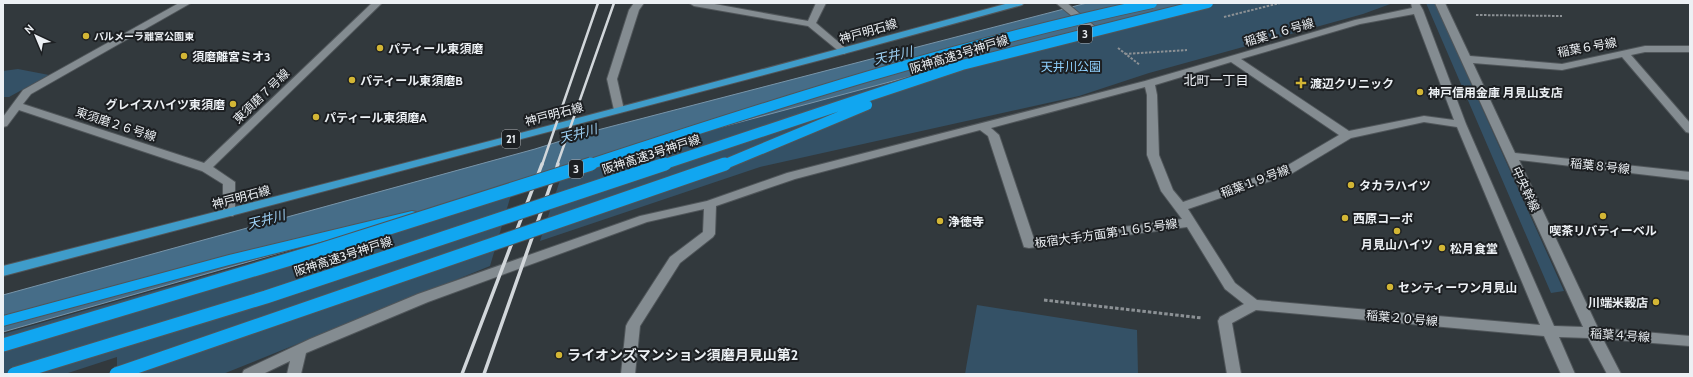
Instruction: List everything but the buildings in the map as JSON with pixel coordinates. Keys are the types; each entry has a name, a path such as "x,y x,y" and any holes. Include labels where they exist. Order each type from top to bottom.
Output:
{"highway":[{"name":"阪神高速3号神戸線","path":"3,345 260,269 760,109 872,75 1052,25 1152,3"},
{"name":"阪神高速3号神戸線","path":"14,374 266,297 962,65 1208,3"},
{"path":"116,374 723,165 962,65"},
{"path":"3,321 229,260 501,193"}],"main road":[{"name":"神戸明石線","path":"3,271 844,51 1002,5 1019,3"}],"street":[{"path":"3,124 18,106 26,92 186,3"},
{"name":"東須磨７号線","path":"206,168 377,3"},
{"path":"619,110 612,79 634,10 639,3"},
{"path":"694,3 811,24 844,51"},
{"path":"811,24 821,3"},
{"path":"1061,3 1093,29"},
{"name":"中央幹線","path":"1440,3 1593,333 1614,374"},
{"path":"1416,7 1461,124 1568,374"},
{"name":"稲葉１６号線","path":"249,374 300,350 423,298 644,219 710,204 791,176 1149,83 1358,22 1416,7"},
{"name":"稲葉６号線","path":"1466,59 1562,67 1645,49 1690,49"},
{"path":"1624,54 1690,130"},
{"path":"1232,58 1347,135"},
{"path":"1149,83 1152,95 1153,155 1167,191 1181,207 1191,222 1230,286 1254,305 1224,321 1234,374"},
{"name":"東須磨２６号線","path":"18,106 206,168"},
{"name":"稲葉１９号線","path":"1181,207 1287,171 1347,135 1424,119 1461,124"},
{"name":"板宿大手方面第１６５号線","path":"983,127 993,135 1029,244 1191,222"},
{"name":"稲葉８号線","path":"1511,156 1690,176"},
{"path":"206,168 229,182 229,213"},
{"path":"628,374 633,326 675,260 709,234 711,214 710,204"},
{"name":"稲葉２０号線","path":"1254,305 1550,331"},
{"name":"稲葉４号線","path":"1550,331 1690,341"},
{"path":"294,374 300,350"}],"path":[{"path":"1476,15 1562,16"},
{"path":"1093,29 1143,68"},
{"path":"1044,300 1224,321"}],"green space":[{"name":"天井川公園","path":"1197,3 1393,3 1363,14 1149,73 1079,96 760,167 540,241 563,171 957,62"},
{"path":"1426,3 1435,3 1564,291 1551,293"},
{"path":"18,69 49,75 9,97 3,97 3,71"},
{"path":"513,188 490,266 223,374 117,374 117,357 65,374 3,374 3,334"},
{"path":"977,305 1137,330 1138,374 965,374"}],"water":[{"name":"天井川","path":"1087,3 1192,3 1102,25 565,169 524,183 3,332 3,295 535,149 586,133"}],"railway":[{"path":"542,165 598,3"},
{"path":"557,165 614,3"},
{"path":"462,374 542,164"},
{"path":"484,374 558,164"}],"place":[{"name":"パルメーラ離宮公園東","path":"86,36"},
{"name":"パティール東須磨","path":"380,48"},
{"name":"須磨離宮ミオ3","path":"184,56"},
{"name":"パティール東須磨B","path":"352,80"},
{"name":"渡辺クリニック","path":"1301,83"},
{"name":"神戸信用金庫 月見山支店","path":"1420,92"},
{"name":"グレイスハイツ東須磨","path":"233,104"},
{"name":"パティール東須磨A","path":"316,117"},
{"name":"タカラハイツ","path":"1351,185"},
{"name":"喫茶リバティーベル","path":"1603,216"},
{"name":"西原コーポ","path":"1345,218"},
{"name":"浄徳寺","path":"940,221"},
{"name":"月見山ハイツ","path":"1397,231"},
{"name":"松月食堂","path":"1442,248"},
{"name":"センティーワン月見山","path":"1390,287"},
{"name":"川端米穀店","path":"1656,302"},
{"name":"ライオンズマンション須磨月見山第2","path":"559,355"}],"district":[{"name":"北町一丁目","path":"1216,80"}]}
